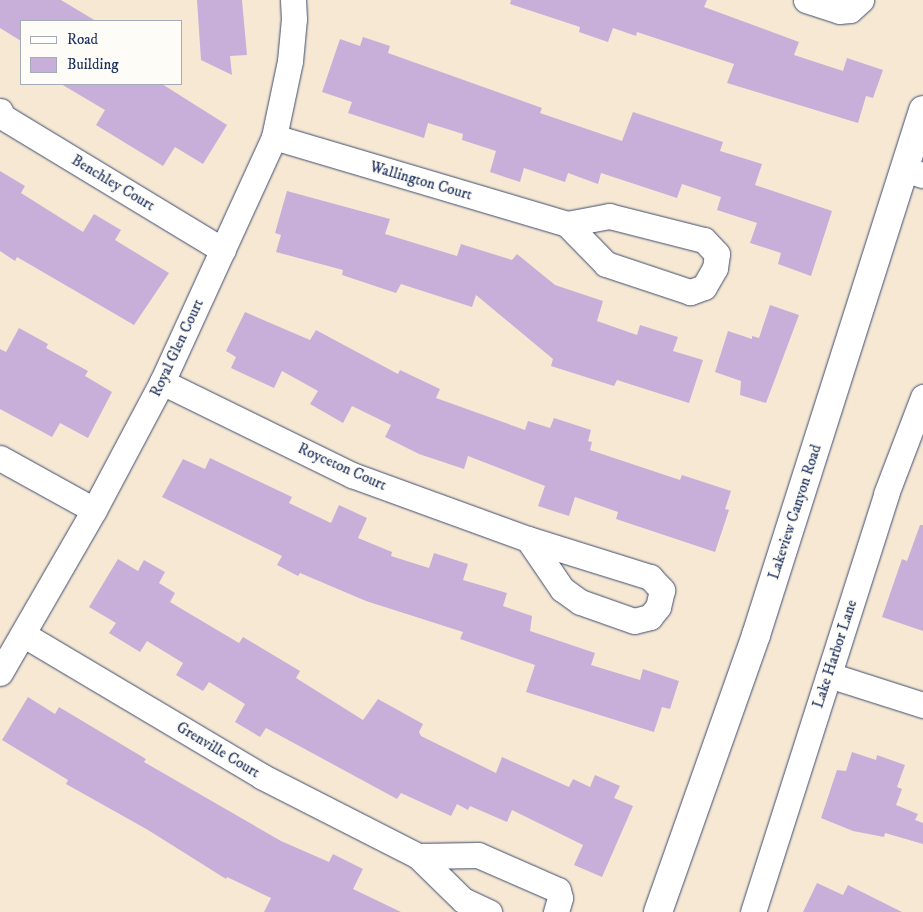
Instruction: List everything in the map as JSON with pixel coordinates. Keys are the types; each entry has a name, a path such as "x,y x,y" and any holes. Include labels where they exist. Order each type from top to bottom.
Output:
{"street":[{"name":"Royal Glen Court","path":"0,673 24,635 94,510 162,382 274,137 290,61 294,19 293,0"},
{"path":"806,0 839,12 850,10 861,0"},
{"name":"Lakeview Canyon Road","path":"658,912 756,634 913,172 923,110"},
{"name":"Benchley Court","path":"1,115 223,250"},
{"name":"Wallington Court","path":"274,137 567,224 609,216 704,240 717,254 715,268 704,286 690,292 606,264 567,224"},
{"name":"Royceton Court","path":"162,382 352,475 528,539 650,577 662,590 658,607 650,618 634,621 580,602 562,589 528,539"},
{"name":"Lake Harbor Lane","path":"753,912 886,494 923,397"},
{"path":"0,458 94,510"},
{"name":"Grenville Court","path":"24,635 261,776 418,856 464,900 489,912"},
{"path":"829,675 923,705"},
{"name":"Grenville Court","path":"418,856 478,855 558,890 560,898 556,912"}],"building":[{"path":"0,0 61,0 94,20 20,20 20,40 0,28"},
{"path":"197,0 242,0 247,55 230,56 232,75 201,60"},
{"path":"511,0 707,0 704,7 799,42 794,55 843,71 847,58 883,70 873,98 866,96 858,123 727,83 734,64 637,32 636,36 613,28 608,42 579,32 580,27 510,4"},
{"path":"363,37 390,46 388,53 542,108 540,113 622,141 633,112 723,142 720,151 762,164 755,185 832,211 811,276 778,264 781,253 750,243 757,223 717,210 721,197 682,184 677,198 601,173 598,184 568,173 565,182 524,168 520,182 490,172 496,151 462,140 463,134 428,123 424,138 348,113 352,102 322,92 340,39 360,46"},
{"path":"63,85 164,85 227,125 203,164 175,147 163,166 96,125 105,110"},
{"path":"0,171 25,186 21,193 83,232 94,214 121,230 115,240 169,273 134,325 17,257 15,261 0,251"},
{"path":"287,191 390,219 385,234 457,256 461,244 512,260 517,254 555,285 603,301 597,321 637,335 640,325 678,337 673,351 703,360 689,403 617,380 614,386 551,366 553,359 476,295 472,307 401,284 396,293 342,275 343,270 276,252 281,235 275,233"},
{"path":"770,305 799,315 766,403 740,395 741,381 715,372 728,331 752,339 752,336 759,338"},
{"path":"245,312 310,340 316,330 398,374 400,370 440,389 436,398 525,430 528,421 550,428 554,418 591,430 588,441 592,442 590,450 680,480 682,475 731,491 725,509 729,510 715,552 616,519 618,512 575,497 569,516 538,506 545,486 468,456 464,469 419,454 385,437 391,425 352,406 343,423 310,404 318,391 282,371 274,388 231,368 236,357 226,351"},
{"path":"19,328 48,344 46,348 88,371 85,376 112,392 88,438 60,423 52,437 0,409 0,349 6,352"},
{"path":"210,458 292,497 289,503 331,523 339,505 367,518 358,538 392,552 391,556 429,568 434,553 468,564 463,580 507,593 503,606 532,616 530,631 595,653 591,665 640,680 643,669 679,681 670,709 662,707 654,732 526,692 535,665 460,639 463,632 366,601 300,573 298,576 277,565 282,556 162,497 183,459 205,469"},
{"path":"920,525 923,525 923,631 882,617 902,559 907,561"},
{"path":"118,559 138,571 144,560 165,572 159,583 175,593 170,602 239,643 243,637 300,671 296,678 363,720 378,699 423,724 419,732 421,736 496,773 502,757 569,787 573,779 590,787 595,775 620,786 614,798 633,806 602,877 574,865 583,845 512,810 507,822 470,806 468,810 457,804 451,816 401,793 397,799 266,728 260,737 235,722 245,704 209,682 203,691 176,675 183,663 147,641 140,652 109,633 116,623 89,607"},
{"path":"28,697 55,714 59,707 146,759 144,762 281,841 329,862 333,854 363,869 353,889 401,912 264,912 271,898 227,877 226,879 148,830 66,784 68,780 2,740"},
{"path":"852,752 876,760 877,755 905,765 897,787 902,789 896,805 918,814 915,820 923,823 923,844 885,833 884,837 853,831 821,818 837,770 846,771"},
{"path":"817,883 843,895 848,885 902,912 803,912"}]}
